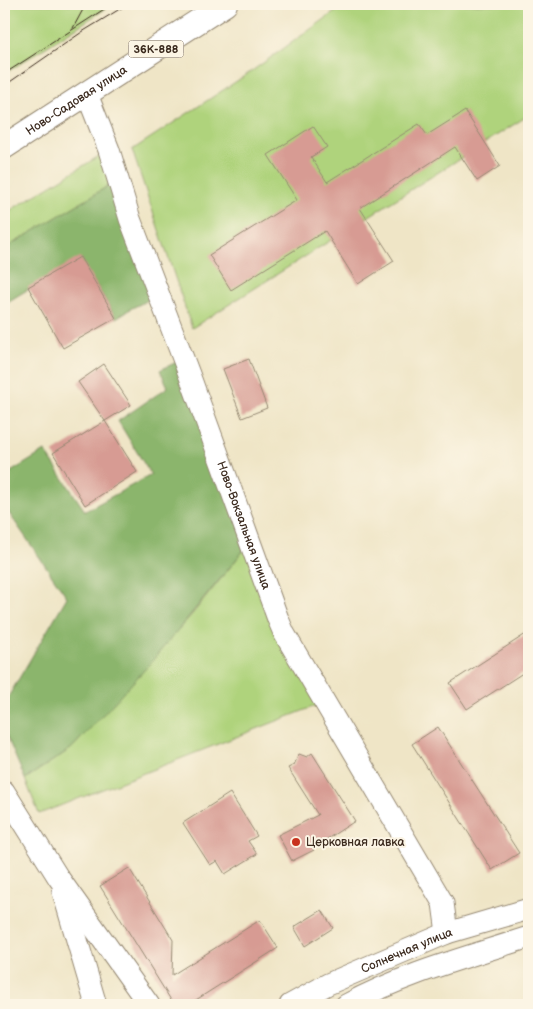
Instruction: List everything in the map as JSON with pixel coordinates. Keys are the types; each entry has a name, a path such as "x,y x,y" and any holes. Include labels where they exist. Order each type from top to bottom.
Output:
{"main road":[{"name":"Ново-Садовая улица","path":"4,147 225,4"}],"street":[{"name":"Ново-Вокзальная улица","path":"87,94 108,150 130,219 189,374 278,619 289,641 443,903 447,933"},
{"path":"4,791 58,877 149,1005"},
{"path":"58,877 96,1005"},
{"name":"Солнечная улица","path":"290,1005 328,984 447,933 529,909"},
{"name":"Солнечная улица","path":"346,1005 363,996 427,970 529,937"}],"green space":[{"path":"4,4 113,4 4,74"},
{"path":"346,4 529,4 529,115 192,328 132,150 249,73"},
{"path":"109,150 118,180 4,249 4,214"},
{"path":"118,180 159,295 116,318 80,258 4,304 4,249"},
{"path":"183,359 249,544 148,666 72,748 25,779 4,730 4,704 67,597 4,506 4,476 45,451 85,511 151,475 118,421 168,387 160,370"},
{"path":"249,544 318,705 39,814 25,779 72,748 194,612"}],"building":[{"path":"465,111 500,166 477,181 455,147 360,208 394,261 358,284 325,231 231,290 209,255 297,200 268,155 313,126 327,147 311,157 327,182 419,124 427,135"},
{"path":"80,257 116,318 63,348 28,287"},
{"path":"249,359 267,408 242,418 223,369"},
{"path":"104,364 131,405 105,421 78,382"},
{"path":"105,421 137,472 85,505 53,453"},
{"path":"529,632 529,669 467,709 450,683"},
{"path":"438,727 519,853 492,870 412,744"},
{"path":"312,753 355,821 313,848 314,850 292,861 278,835 318,815 288,768 294,765 299,754 307,757"},
{"path":"230,793 257,836 248,841 257,854 225,874 217,861 210,865 183,823"},
{"path":"129,868 173,940 172,975 260,920 278,948 188,1005 174,1005 100,886"},
{"path":"322,910 333,928 305,946 294,927"}],"tram line":[{"path":"73,28 86,4"},
{"path":"4,74 112,4"},
{"path":"4,86 82,32 128,4"}],"place":[{"name":"Церковная лавка","path":"296,842"}]}
